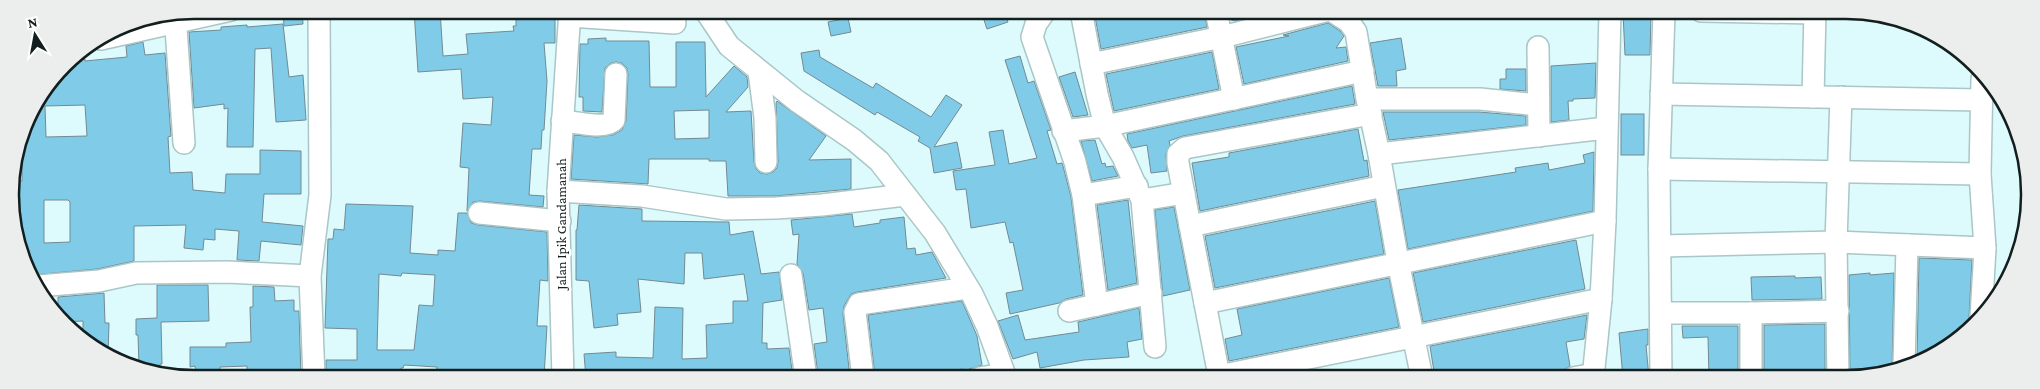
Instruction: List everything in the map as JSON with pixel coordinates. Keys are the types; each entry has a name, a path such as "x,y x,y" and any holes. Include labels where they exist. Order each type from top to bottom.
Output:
{"street":[{"path":"314,370 310,276 320,195 319,19"},
{"name":"Jalan Ipik Gandamanah","path":"563,370 558,191 570,19"},
{"path":"633,19 675,23"},
{"path":"711,19 729,46 759,72 879,161 935,232 978,304 1003,370"},
{"path":"1040,19 1036,24 1032,37 1075,162 1083,195 1097,305"},
{"path":"1083,19 1096,94 1105,126 1139,193 1151,293 1155,347"},
{"path":"1218,19 1234,99"},
{"path":"1091,64 1222,37 1293,19"},
{"path":"1344,19 1356,32 1398,262 1420,370"},
{"path":"1588,370 1601,299 1605,221 1610,19"},
{"path":"1661,370 1659,169 1664,19"},
{"path":"1813,97 1815,19"},
{"path":"175,20 184,143"},
{"path":"132,30 162,22"},
{"path":"1538,47 1539,136"},
{"path":"1064,131 1105,126 1363,71"},
{"path":"759,72 765,118 766,162"},
{"path":"562,121 604,126 612,123 614,120 616,74"},
{"path":"1982,84 1980,174 1986,248 1982,305"},
{"path":"1661,94 1982,100"},
{"path":"1838,370 1836,242 1841,97"},
{"path":"1218,370 1178,163 1178,154 1185,148 1369,106 1480,99 1528,104 1538,102"},
{"path":"1379,154 1606,128"},
{"path":"1659,169 1980,174"},
{"path":"1190,226 1384,186"},
{"path":"558,191 642,196 726,209 822,205 905,195"},
{"path":"1083,195 1184,193"},
{"path":"479,213 560,222"},
{"path":"1205,303 1605,221"},
{"path":"1661,246 1836,242 1986,248"},
{"path":"1904,360 1908,245"},
{"path":"44,286 99,281 146,273 227,272 310,276"},
{"path":"791,275 805,370"},
{"path":"862,370 855,312 859,304 967,288"},
{"path":"1069,311 1151,293"},
{"path":"1297,370 1413,336 1601,299"},
{"path":"1661,313 1838,311"},
{"path":"1751,313 1751,370"}],"building":[{"path":"284,19 303,19 303,24 284,26"},
{"path":"415,19 441,19 443,56 468,54 466,34 514,31 513,26 516,26 516,19 555,19 555,43 544,43 547,81 544,130 542,130 541,149 532,149 529,195 544,196 543,207 480,201 473,202 467,211 469,168 460,167 463,123 491,125 493,97 463,99 461,69 418,72"},
{"path":"848,19 851,32 831,36 828,22"},
{"path":"984,19 1007,19 1008,22 987,29"},
{"path":"1095,19 1206,19 1207,27 1101,49"},
{"path":"1623,19 1651,19 1650,55 1625,55"},
{"path":"1328,23 1344,36 1336,48 1346,47 1348,61 1244,84 1236,47 1289,36 1283,35"},
{"path":"283,24 289,77 303,75 306,120 276,122 271,48 255,49 253,147 227,147 228,108 224,109 224,104 194,108 189,32 221,30 221,27"},
{"path":"606,38 606,41 649,41 650,87 676,87 676,42 705,42 706,97 734,66 747,77 748,87 726,112 751,111 756,169 760,173 767,174 777,168 777,101 826,136 809,160 851,159 851,189 775,196 728,196 726,161 709,161 709,159 649,159 648,184 571,179 574,135 597,137 613,135 622,130 626,121 628,75 627,68 622,63 611,63 605,68 602,112 583,111 583,97 579,97 580,44 588,44 588,39","holes":["709,110 709,138 675,139 674,111"]},
{"path":"1401,38 1406,69 1396,71 1397,86 1378,86 1370,43"},
{"path":"143,42 145,55 165,53 171,136 168,137 170,173 192,172 193,190 225,193 226,174 260,174 260,150 301,151 301,194 264,194 262,222 303,226 301,245 261,241 259,261 237,260 239,231 215,229 215,240 204,239 203,250 184,248 186,225 134,226 134,261 97,269 38,274 28,251 22,229 19,206 22,160 32,127 48,97 70,70 83,59 85,61 127,57 126,46","holes":["85,105 87,136 46,137 45,106","44,200 68,200 70,202 70,242 44,243"]},
{"path":"819,50 820,57 873,88 876,83 931,117 946,95 962,105 934,147 957,142 962,168 934,173 930,148 918,141 920,137 877,112 875,115 804,71 801,53"},
{"path":"1212,52 1219,89 1114,111 1106,74"},
{"path":"1020,56 1028,83 1034,81 1051,130 1047,131 1057,164 1062,163 1063,166 1071,197 1083,295 1066,299 1059,303 1010,314 1006,293 1023,290 1013,242 1010,243 1005,222 971,228 966,189 956,190 953,171 995,165 989,132 1003,130 1009,164 1037,158 1005,60"},
{"path":"1596,63 1595,98 1568,101 1569,120 1551,122 1551,66"},
{"path":"1506,69 1526,69 1526,91 1500,89 1500,79 1506,79"},
{"path":"1075,72 1088,115 1073,117 1059,77"},
{"path":"1352,86 1355,104 1183,136 1169,141 1170,145 1166,154 1167,171 1151,173 1147,145 1132,148 1128,141 1127,134"},
{"path":"1383,112 1479,112 1526,116 1526,125 1389,140"},
{"path":"1621,114 1644,114 1644,155 1621,155"},
{"path":"1358,129 1364,161 1367,160 1369,176 1200,211 1192,163 1229,157 1229,153"},
{"path":"1095,140 1102,164 1105,163 1106,167 1113,166 1118,176 1092,181 1081,141"},
{"path":"1594,152 1593,211 1408,249 1398,190 1516,172 1515,168 1548,163 1549,170 1585,163 1583,155"},
{"path":"1128,200 1137,283 1108,290 1097,205"},
{"path":"1375,201 1384,254 1215,288 1205,236"},
{"path":"346,204 413,206 410,253 438,255 438,250 455,251 458,213 467,213 471,223 478,225 547,232 548,281 540,280 537,326 547,326 544,370 437,370 437,367 404,365 401,370 326,370 326,360 357,360 357,329 325,328 328,239 333,239 334,229 344,230","holes":["402,273 435,275 433,306 419,305 414,350 377,350 379,274 401,276"]},
{"path":"579,205 642,209 642,221 729,222 730,235 753,231 761,274 779,272 782,300 763,303 762,343 767,343 767,349 789,348 792,370 585,370 584,354 616,352 616,357 653,358 655,307 683,308 682,359 707,358 706,325 733,323 733,301 748,301 744,274 704,279 702,253 685,253 684,284 638,279 641,312 617,314 618,325 594,328 589,281 576,280"},
{"path":"1174,207 1190,290 1163,296 1155,210"},
{"path":"852,214 854,227 880,223 880,220 904,217 907,249 915,248 916,255 932,252 946,278 851,294 844,306 843,314 849,370 817,370 814,344 827,342 823,308 809,310 803,273 797,264 799,234 793,235 791,220"},
{"path":"1576,240 1585,289 1423,322 1413,273"},
{"path":"1919,258 1972,260 1970,319 1942,342 1917,355"},
{"path":"1894,273 1892,364 1868,369 1850,370 1849,275"},
{"path":"1795,276 1795,278 1821,277 1822,299 1752,300 1751,277"},
{"path":"1389,278 1399,327 1229,361 1225,339 1242,335 1237,309"},
{"path":"157,285 208,285 209,321 161,322 162,364 160,364 160,367 139,361 138,335 136,335 136,319 157,318"},
{"path":"253,286 274,287 275,301 294,300 294,311 299,311 301,370 247,370 247,366 220,367 220,370 195,370 195,366 190,367 190,347 226,347 226,343 251,342 250,307 253,307"},
{"path":"104,293 105,323 109,323 108,348 83,330 83,321 73,322 70,319 58,305 58,297"},
{"path":"962,301 977,336 982,365 966,370 874,370 868,315"},
{"path":"1139,308 1142,339 1127,342 1129,357 1084,360 1040,368 1037,352 1013,359 998,321 1018,315 1025,340 1079,332 1078,322"},
{"path":"1587,315 1584,339 1566,342 1570,366 1564,370 1434,370 1430,346"},
{"path":"1825,324 1825,370 1764,370 1764,325"},
{"path":"1682,326 1738,326 1738,370 1709,370 1708,337 1683,338"},
{"path":"1648,329 1648,345 1646,345 1648,370 1622,370 1619,333"}]}
